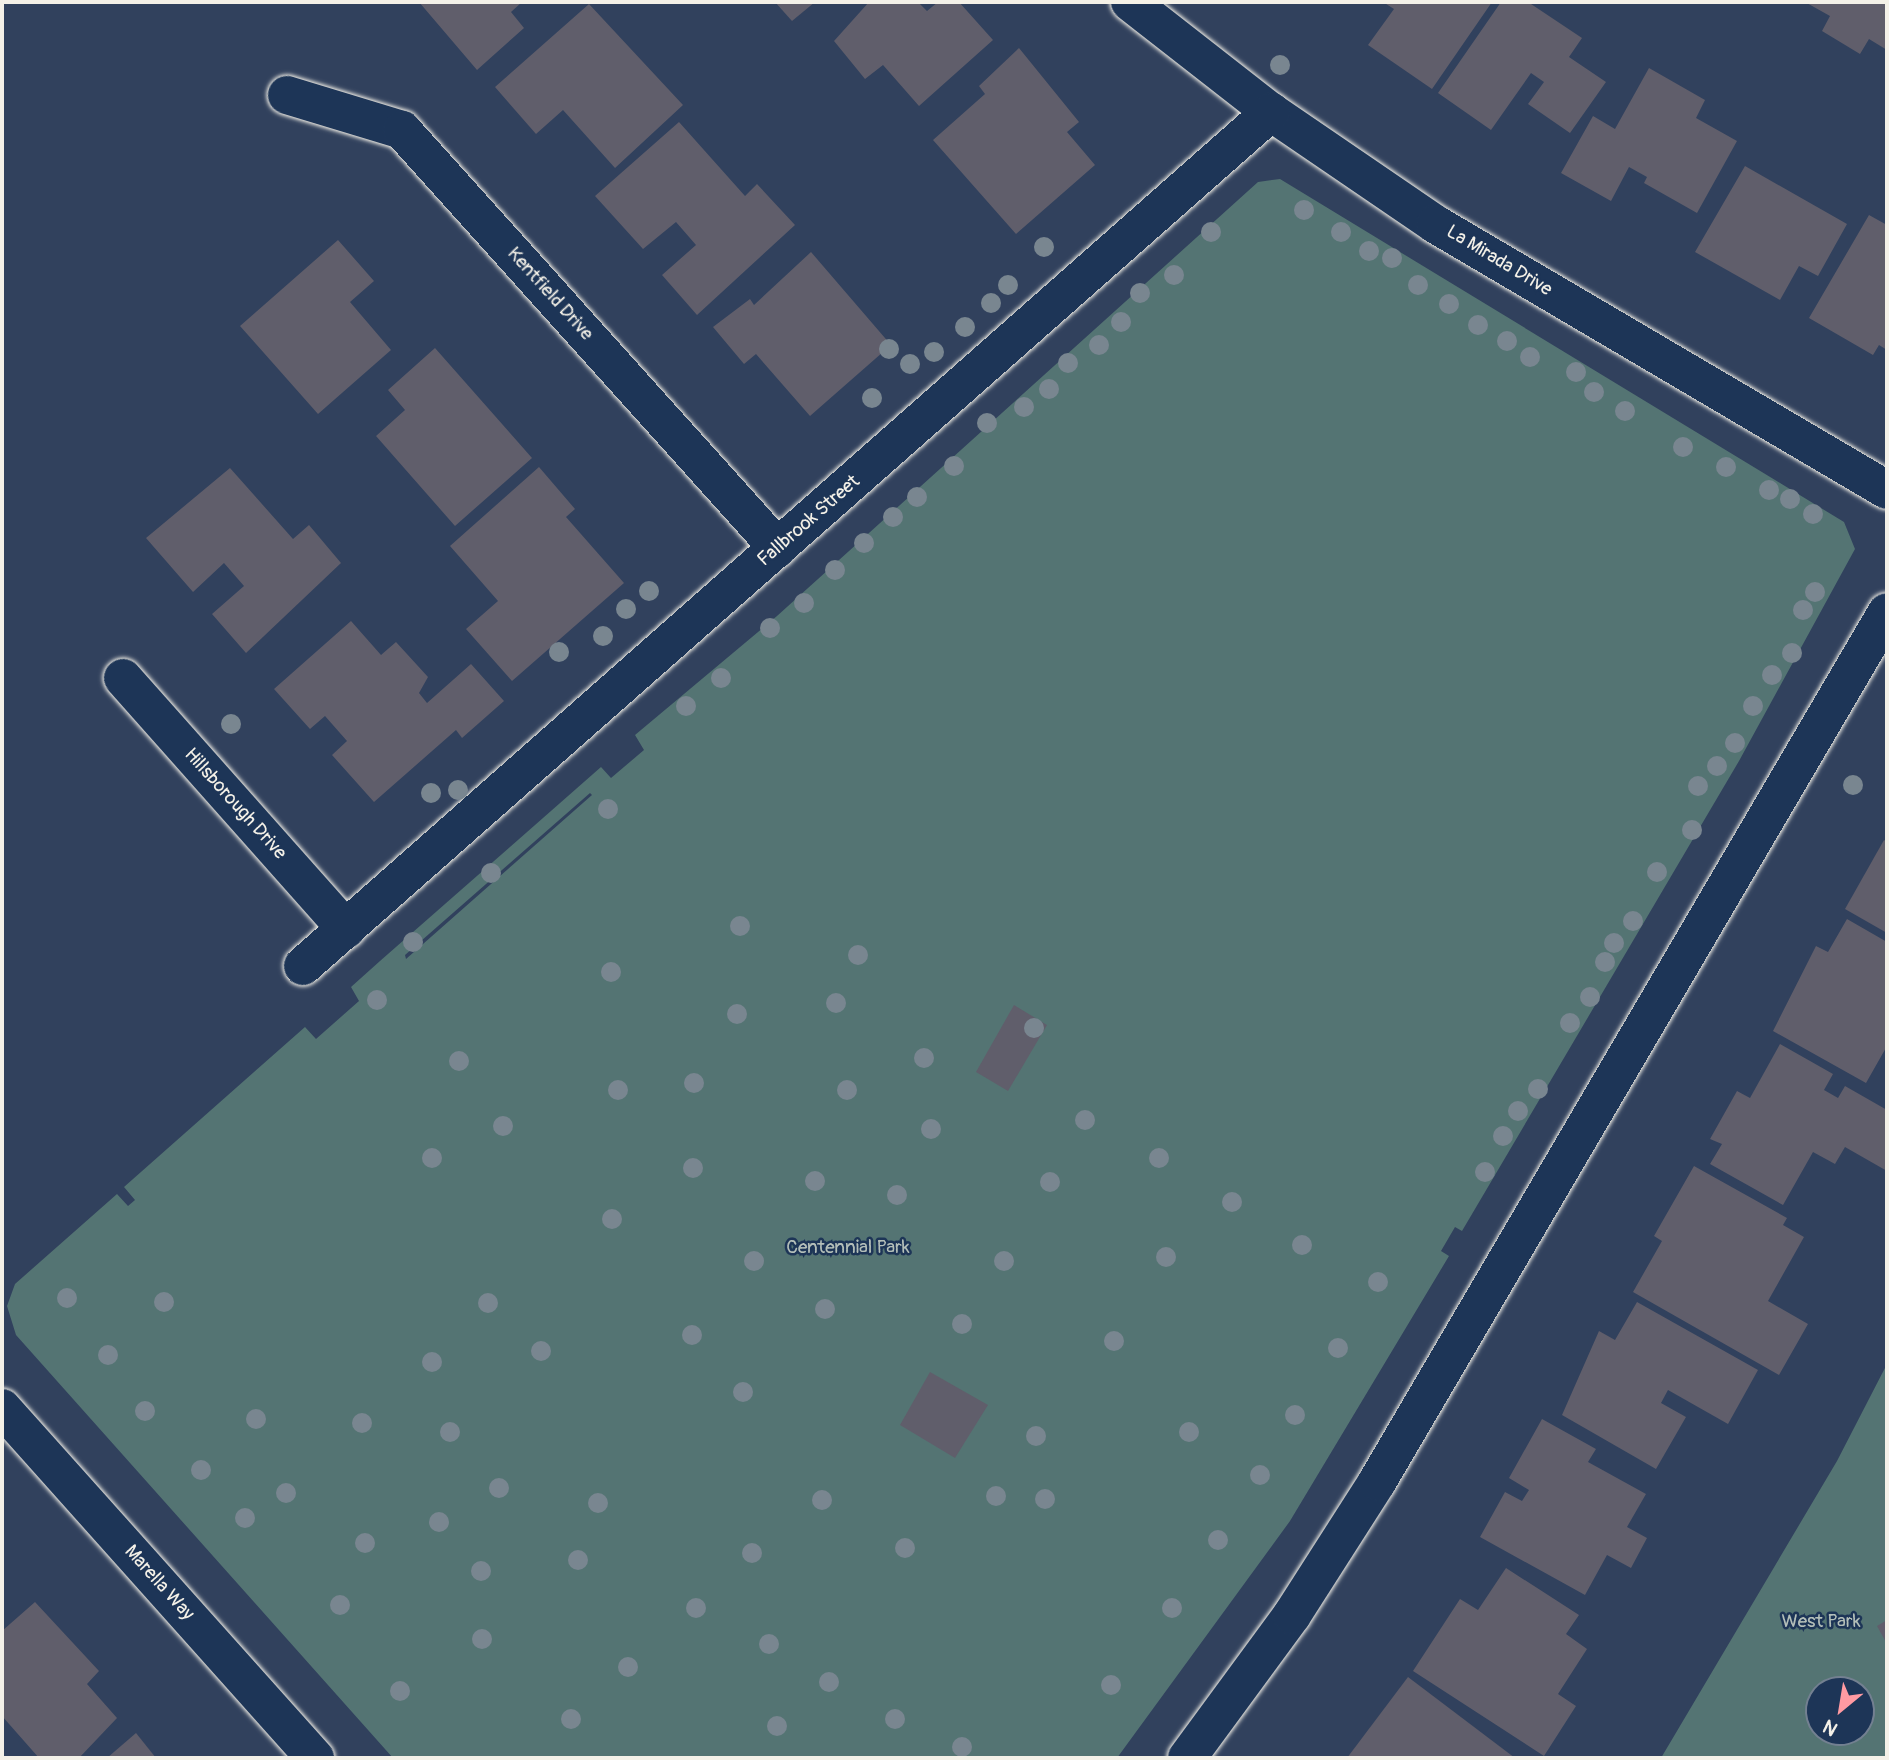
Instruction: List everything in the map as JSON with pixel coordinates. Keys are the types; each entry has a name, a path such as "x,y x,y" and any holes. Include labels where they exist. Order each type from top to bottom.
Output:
{"street":[{"name":"La Mirada Drive","path":"1130,2 1271,112 1435,224 1887,490"},
{"name":"Kentfield Drive","path":"287,95 402,130 778,548"},
{"name":"Fallbrook Street","path":"303,966 1271,112"},
{"path":"1186,1758 1292,1615 1377,1482 1887,612"},
{"name":"Hillsborough Drive","path":"123,678 346,929"},
{"name":"Marella Way","path":"2,1408 315,1758"}],"green space":[{"name":"Centennial Park","path":"1280,179 1844,522 1855,549 1739,761 1462,1231 1455,1227 1441,1251 1449,1256 1290,1521 1117,1758 393,1758 16,1335 7,1306 15,1284 117,1194 128,1206 135,1200 124,1187 305,1027 316,1039 359,1001 351,987 601,767 611,778 644,750 635,735 777,616 1258,182","holes":["590,793 592,795 406,959 405,955"]},
{"name":"West Park","path":"1887,1364 1887,1758 1661,1758 1837,1461"}],"building":[{"path":"419,2 522,2 511,12 524,28 477,70"},
{"path":"775,2 815,2 792,21"},
{"path":"869,2 918,2 927,11 938,2 959,2 993,40 919,106 883,65 865,79 834,41"},
{"path":"1383,2 1492,2 1432,89 1368,45 1394,9"},
{"path":"1501,2 1528,2 1582,38 1569,57 1606,82 1570,133 1528,104 1544,82 1531,73 1491,130 1438,93"},
{"path":"1805,2 1887,2 1887,50 1869,39 1860,54 1822,31 1830,16"},
{"path":"589,4 683,105 615,168 563,110 536,134 495,87"},
{"path":"1019,48 1079,122 1067,132 1095,165 1016,234 933,140 985,94 979,86"},
{"path":"1649,68 1705,100 1696,118 1737,141 1697,213 1644,183 1647,177 1629,167 1611,201 1561,173 1593,116 1615,129"},
{"path":"679,122 745,196 757,184 795,225 697,315 662,275 696,245 676,222 643,249 595,196"},
{"path":"1745,166 1847,224 1818,276 1799,266 1780,300 1695,252"},
{"path":"1869,215 1887,225 1887,350 1879,345 1873,355 1809,318"},
{"path":"338,240 374,281 350,302 391,350 318,414 240,326"},
{"path":"811,252 891,345 810,416 756,354 744,364 713,327 750,299 754,305"},
{"path":"435,348 532,458 455,526 376,436 405,410 388,390"},
{"path":"539,467 575,509 566,517 624,583 512,681 466,629 498,601 450,546"},
{"path":"230,468 293,539 309,525 341,563 246,653 212,614 244,586 224,563 193,592 146,538"},
{"path":"351,621 381,655 396,642 428,677 419,693 427,703 471,664 504,701 462,738 456,730 374,802 332,755 347,741 325,716 310,729 274,689"},
{"path":"1884,840 1887,842 1887,933 1845,909"},
{"path":"1847,919 1887,942 1887,1046 1866,1083 1773,1031 1816,946 1828,952"},
{"path":"1014,1005 1047,1025 1008,1091 976,1072"},
{"path":"1780,1044 1833,1074 1824,1090 1838,1098 1845,1086 1887,1110 1887,1171 1845,1147 1835,1164 1813,1152 1783,1205 1710,1164 1722,1144 1710,1139 1737,1091 1750,1098"},
{"path":"1694,1166 1787,1218 1783,1225 1804,1237 1768,1301 1808,1324 1779,1375 1633,1292 1662,1241 1654,1236"},
{"path":"1637,1302 1758,1370 1728,1424 1668,1390 1661,1403 1686,1417 1656,1469 1562,1415 1599,1331 1615,1340"},
{"path":"930,1372 988,1405 955,1458 900,1425"},
{"path":"1542,1419 1596,1449 1588,1462 1646,1494 1627,1527 1647,1538 1631,1568 1607,1555 1585,1595 1480,1537 1505,1492 1522,1501 1529,1490 1509,1478"},
{"path":"1506,1568 1579,1615 1566,1634 1587,1649 1558,1694 1576,1706 1544,1756 1413,1671 1460,1599 1478,1610"},
{"path":"35,1602 99,1671 87,1684 117,1718 79,1758 39,1758 2,1716 2,1631"},
{"path":"1887,1620 1887,1644 1877,1626"},
{"path":"1408,1677 1515,1758 1347,1758"},
{"path":"136,1733 156,1758 107,1758"}]}
